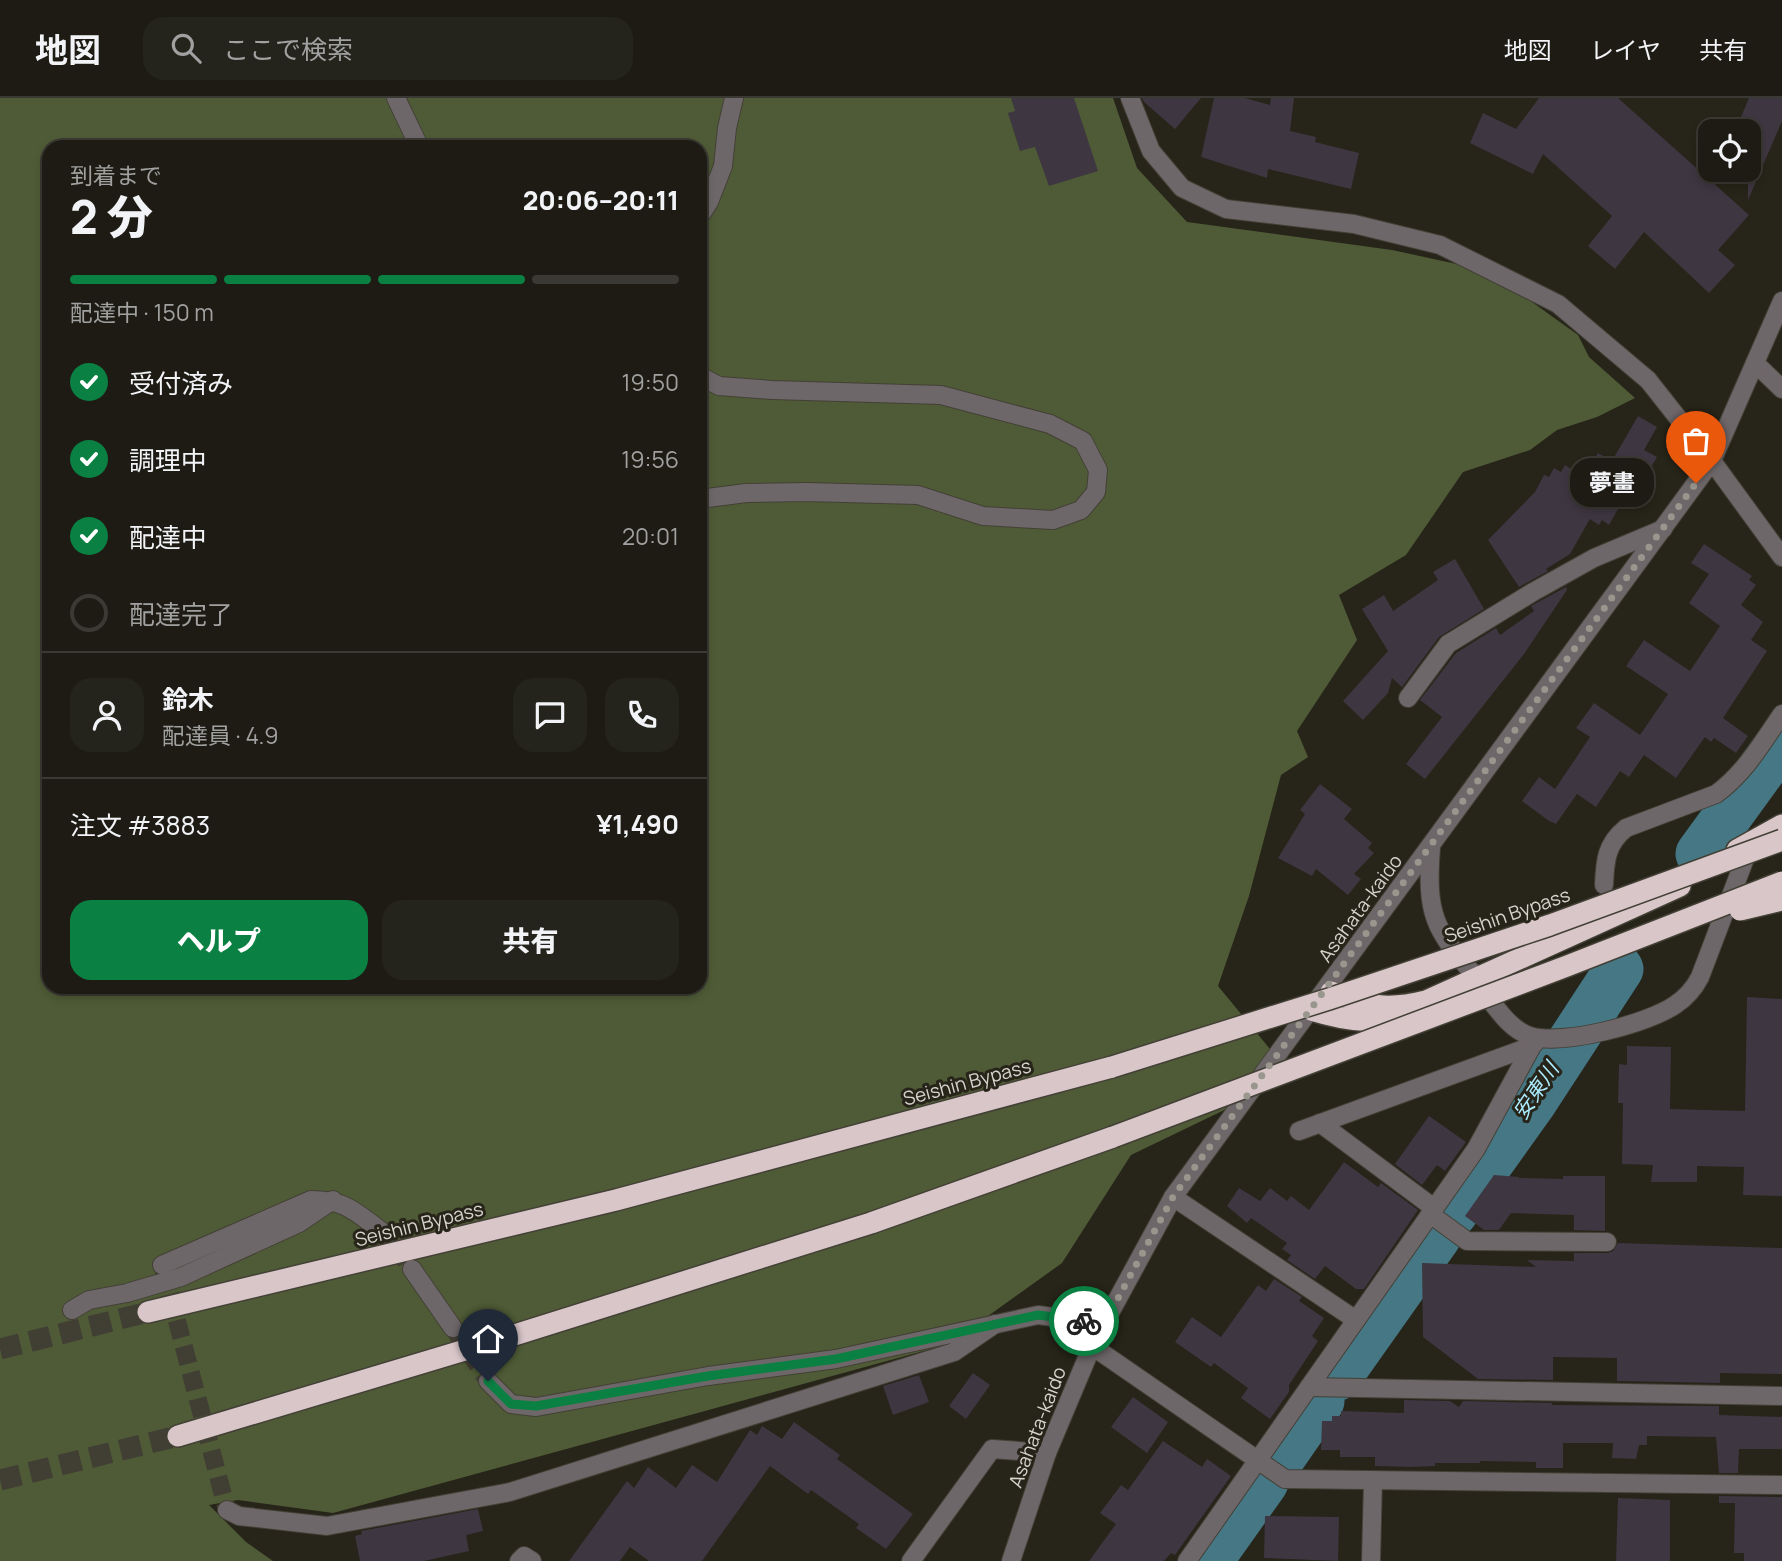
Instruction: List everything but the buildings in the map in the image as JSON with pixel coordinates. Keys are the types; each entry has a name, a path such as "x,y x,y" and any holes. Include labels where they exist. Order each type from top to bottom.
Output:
{"highway":[{"path":"1701,869 1782,825"},
{"path":"1325,990 1378,1007 1404,1006 1443,995 1782,839"},
{"name":"Seishin Bypass","path":"148,1312 616,1200 1112,1067 1329,999 1550,925 1782,839"},
{"path":"178,1436 505,1338 858,1227 1113,1138 1782,882"},
{"path":"1311,1010 1339,1019 1365,1022 1440,1015 1490,1000 1782,887"},
{"path":"1668,927 1782,900"}],"street":[{"path":"397,98 413,140"},
{"path":"707,205 723,166 727,128 734,98"},
{"path":"1130,98 1151,151 1182,188 1226,209 1354,224 1440,244 1558,304 1648,380 1712,461 1782,557"},
{"name":"Asahata-kaido","path":"1011,1561 1047,1452 1092,1346 1173,1197 1712,461 1782,301"},
{"path":"1755,363 1782,389"},
{"path":"707,380 719,386 772,390 941,396 1050,424 1083,441 1098,470 1096,492 1081,510 1053,520 983,516 918,495 807,492 746,493 707,498"},
{"path":"1408,698 1448,644 1532,592 1594,558 1664,528"},
{"path":"1604,885 1608,849 1615,837 1626,828 1716,794 1728,786 1743,771 1782,714"},
{"path":"1431,846 1428,885 1432,913 1451,948 1478,979"},
{"path":"1299,1131 1539,1041 1604,1032 1674,1006 1692,991 1746,856"},
{"path":"1490,1000 1508,1023 1539,1041"},
{"path":"1187,1561 1476,1149 1539,1041"},
{"path":"1320,1123 1467,1241 1607,1242"},
{"path":"1173,1197 1356,1320"},
{"path":"162,1265 311,1200 333,1200 352,1209 380,1230"},
{"path":"72,1310 89,1300 127,1293 181,1277 299,1223 333,1200"},
{"path":"412,1269 453,1328"},
{"path":"488,1381 511,1404 536,1406 708,1376 836,1359 1038,1315 1104,1324"},
{"path":"227,1510 239,1516 327,1526 510,1492 954,1352 995,1324"},
{"path":"1092,1346 1285,1479 1782,1485"},
{"path":"1309,1387 1782,1396"},
{"path":"911,1561 992,1449 1047,1452"},
{"path":"1371,1561 1373,1480"},
{"path":"519,1561 524,1556 532,1561"}],"green space":[{"path":"0,98 1113,98 1137,168 1187,222 1392,250 1489,271 1578,335 1589,357 1635,398 1597,417 1557,430 1530,450 1463,472 1406,555 1339,595 1357,640 1297,731 1308,757 1281,775 1249,896 1218,986 1293,1077 1131,1155 1062,1263 949,1344 333,1513 238,1500 209,1505 246,1542 273,1561 0,1561"}],"waterway":[{"name":"安東川","path":"1700,854 1782,741"},
{"name":"安東川","path":"1453,1213 1533,1101 1619,969"},
{"name":"安東川","path":"1338,1376 1437,1236"},
{"name":"安東川","path":"1279,1460 1320,1401"},
{"name":"安東川","path":"1208,1561 1264,1482"}],"tunnel":[{"path":"380,1230 406,1261"},
{"path":"163,1268 227,1510"},
{"path":"0,1349 148,1312"},
{"path":"453,1328 488,1381"},
{"path":"0,1480 178,1436"}],"way so far":[{"path":"1084,1321 1104,1324 1173,1197 1696,483"}],"place":[{"name":"夢畫","path":"1696,483"}],"route":[{"path":"488,1381 498,1394 511,1404 536,1406 708,1376 836,1359 1038,1315 1084,1321"}]}
